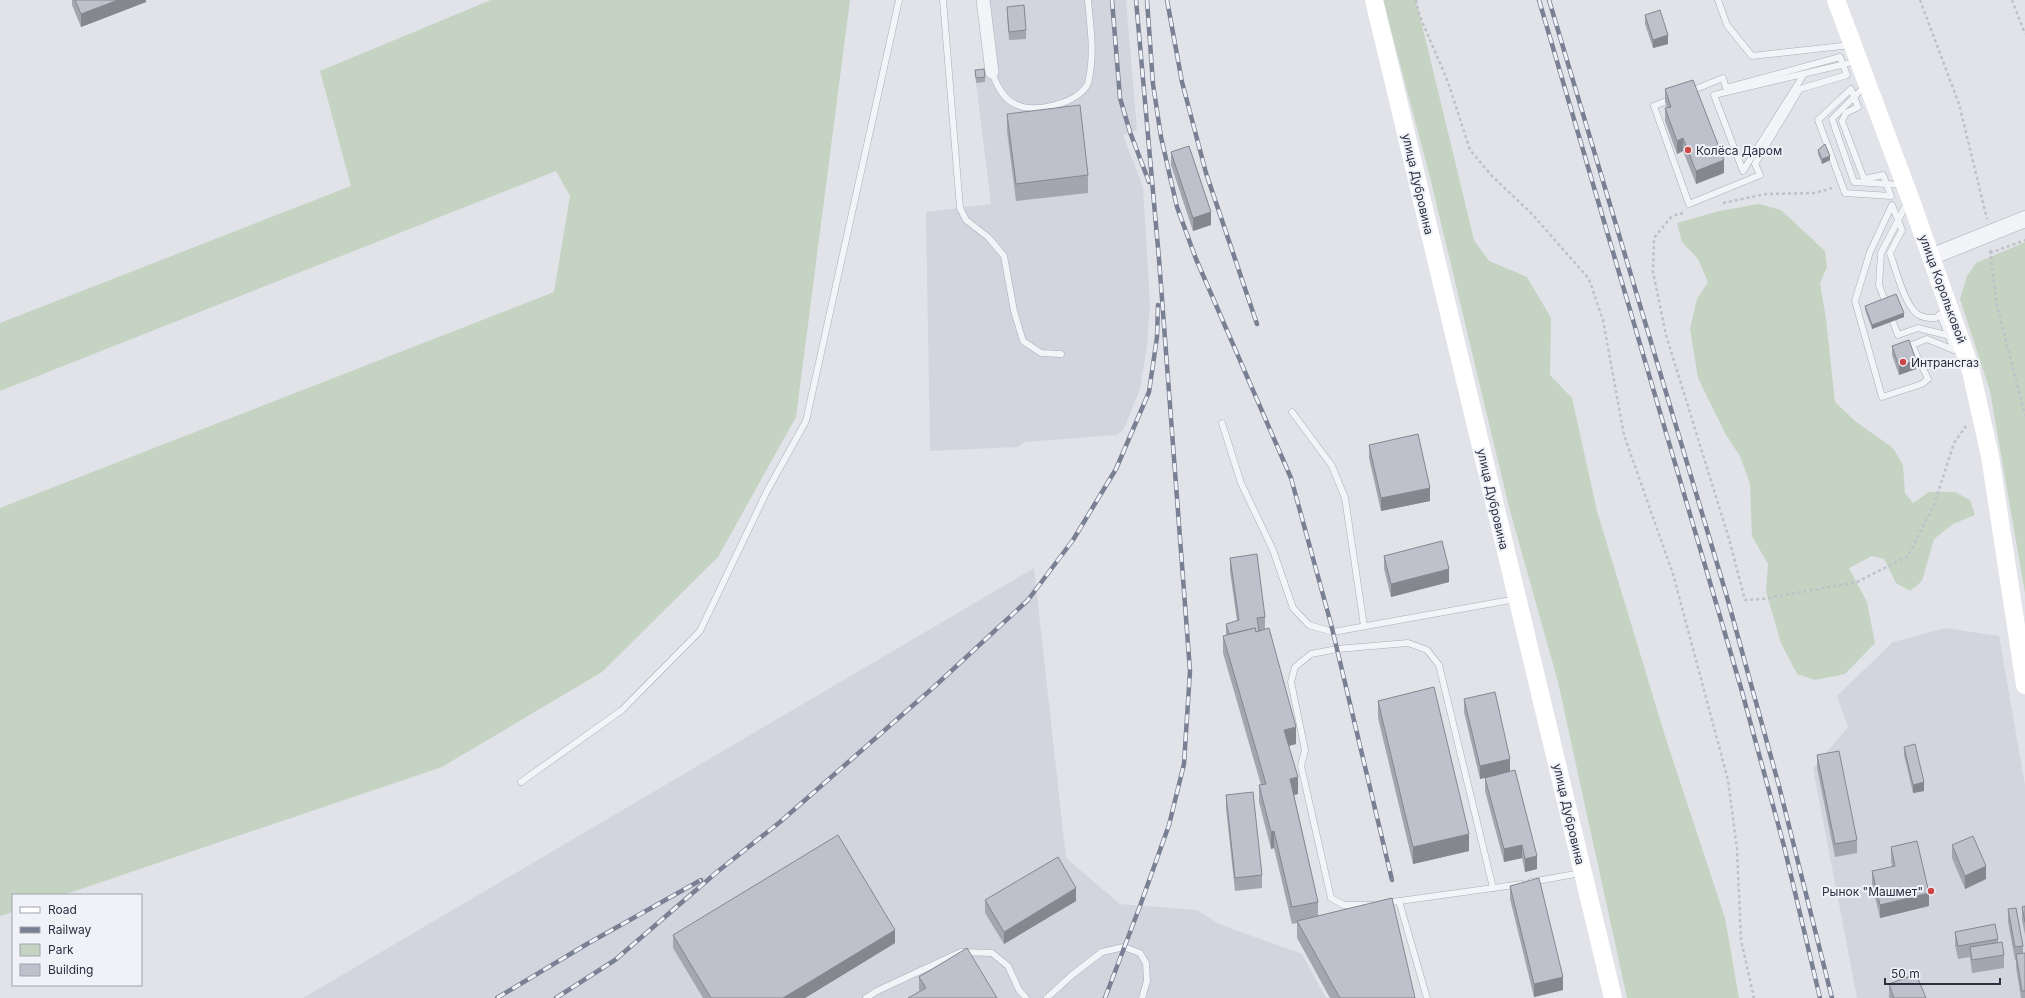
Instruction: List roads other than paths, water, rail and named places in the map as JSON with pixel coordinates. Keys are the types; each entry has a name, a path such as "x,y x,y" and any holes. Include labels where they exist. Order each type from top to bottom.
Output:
{"main road":[{"name":"улица Дубровина","path":"1374,0 1613,998"},
{"name":"улица Корольковой","path":"1836,0 1852,56 1867,84 1931,257 1955,338 1970,366 1990,456 2025,685"}],"street":[{"path":"983,0 992,72"},
{"path":"1931,257 2025,219"}],"lane":[{"path":"521,782 622,710 700,632 767,491 806,421 899,0"},
{"path":"943,0 960,208 966,220 988,236 1004,256 1014,311 1023,341 1041,353 1061,354"},
{"path":"992,72 998,88 1016,105 1030,108 1049,107 1072,100 1088,85 1093,54 1088,0"},
{"path":"1718,0 1727,25 1752,56 1852,56"},
{"path":"1852,56 1847,75 1800,89 1755,164 1760,175 1688,204 1654,106 1723,78 1726,88 1840,57 1852,56"},
{"path":"1804,74 1743,171 1714,95 1804,74 1852,56"},
{"path":"1867,84 1832,119 1854,182 1886,184 1907,191 1898,220 1881,253 1879,285 1898,335 1918,328 1955,338"},
{"path":"1851,89 1858,107 1846,113 1842,121 1864,179 1883,175 1886,184 1891,196 1845,193 1818,120 1851,89"},
{"path":"1892,205 1902,230 1890,253 1910,304 1918,314 1924,317 1936,318 1940,314 1955,338 1954,350 1927,339 1912,345 1928,379 1922,384 1882,397 1855,301 1870,252 1892,205"},
{"path":"1292,412 1332,466 1345,498 1364,626"},
{"path":"1222,423 1241,483 1273,550 1293,608 1309,625 1333,632 1517,599"},
{"path":"1493,888 1439,664 1427,650 1408,643 1337,649 1311,654 1295,667 1291,682 1305,750 1301,766 1331,898 1344,905 1369,905 1493,888 1583,872"},
{"path":"1399,901 1427,998"},
{"path":"1047,998 1072,975 1102,952 1124,947 1140,953 1146,963 1147,981 1142,998"},
{"path":"866,998 877,991 961,952 992,953 1008,966 1019,990 1026,998"}],"railway":[{"path":"1112,0 1120,98 1130,132 1149,182"},
{"path":"1105,998 1169,825 1184,764 1190,671 1159,259 1136,0"},
{"path":"1147,0 1153,84 1161,137 1177,207 1196,259 1291,478 1331,624 1392,880"},
{"path":"1167,0 1182,82 1206,173 1257,324"},
{"path":"1539,0 1741,688 1784,846 1820,998"},
{"path":"1549,0 1727,597 1779,786 1832,998"},
{"path":"556,998 615,960 717,872 780,822 935,686 1028,600 1073,540 1116,469 1149,392 1157,337 1158,305"},
{"path":"497,998 587,944 701,880"}],"place":[{"name":"Колёса Даром","path":"1688,150"},
{"name":"Интрансгаз","path":"1903,362"},
{"name":"Рынок \"Машмет\"","path":"1931,891"}]}
